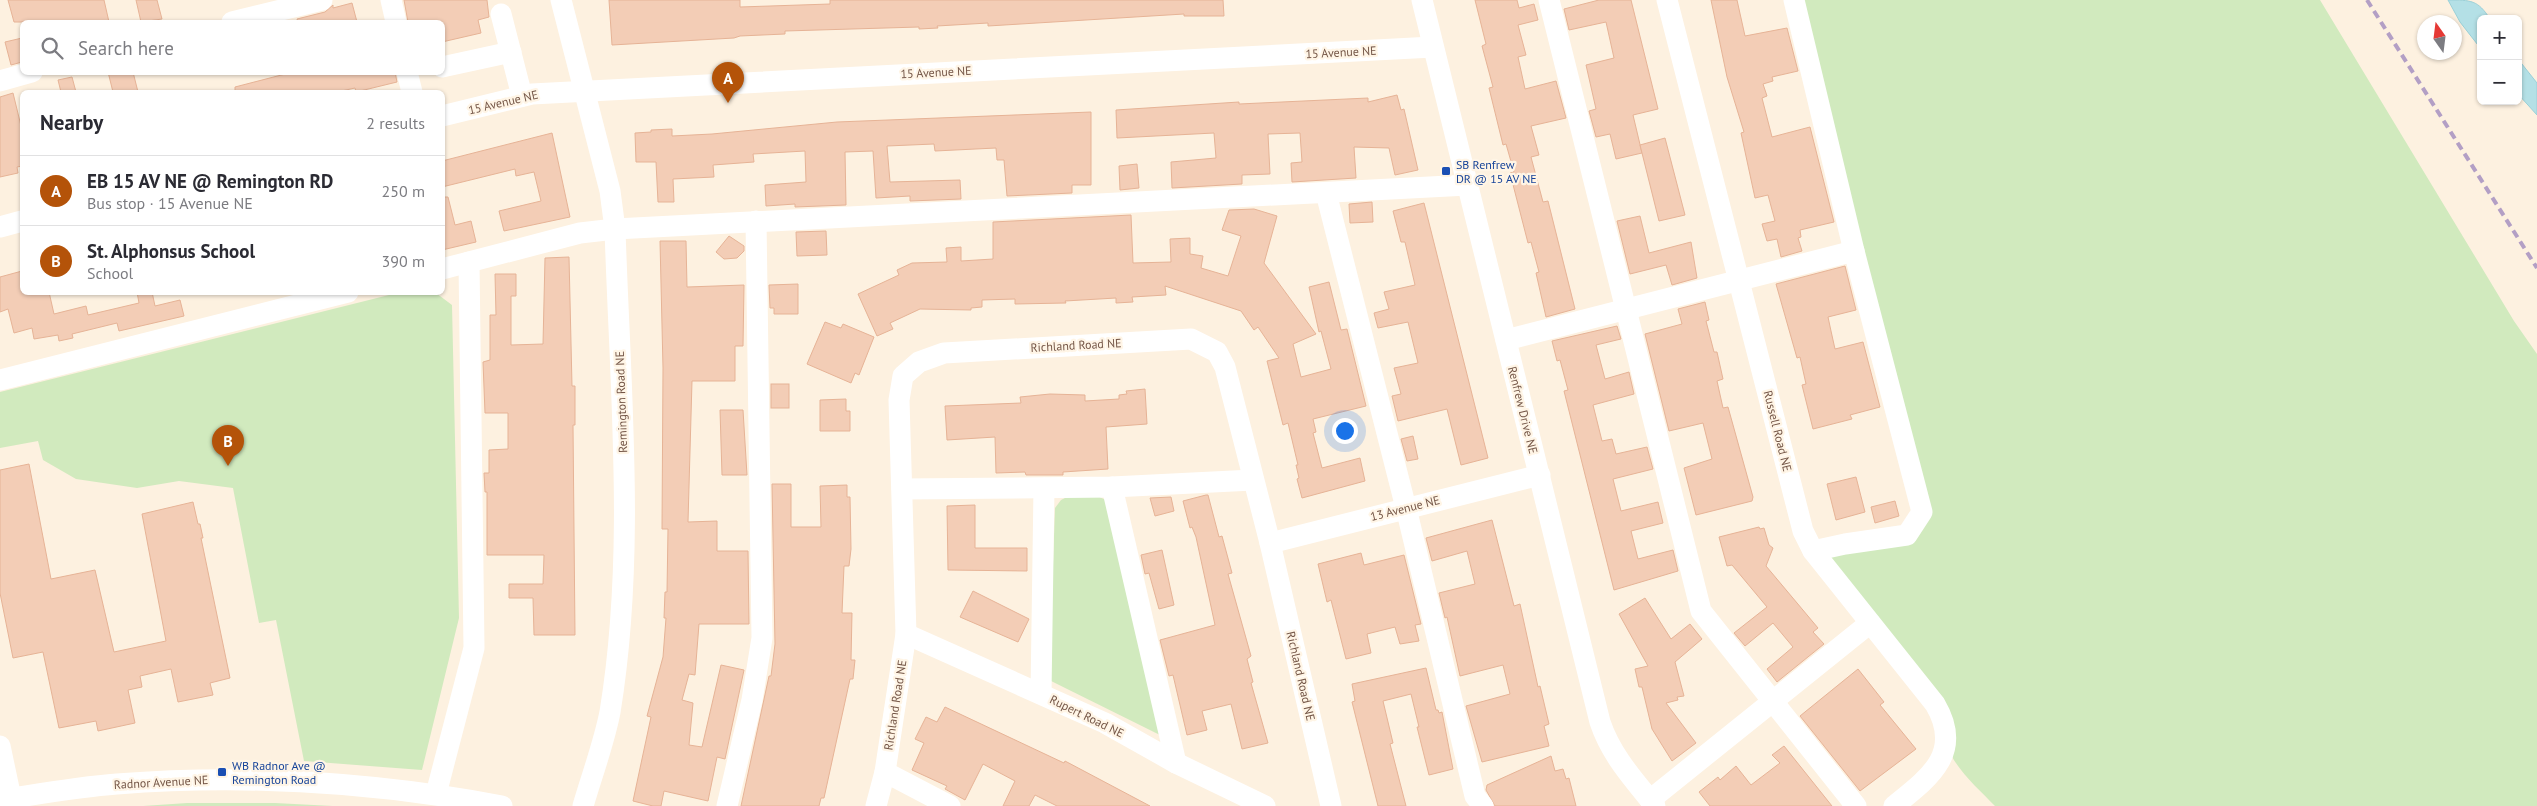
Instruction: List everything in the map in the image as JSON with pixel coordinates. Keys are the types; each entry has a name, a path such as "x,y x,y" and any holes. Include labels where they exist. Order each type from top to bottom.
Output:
{"street":[{"path":"240,20 322,0"},
{"path":"390,0 395,20"},
{"name":"Remington Road NE","path":"561,0 610,191 615,229 624,476 623,594 610,713 583,806"},
{"name":"Renfrew Drive NE","path":"1422,0 1602,729 1617,758 1653,803"},
{"path":"1550,0 1628,309 1700,611 1856,806"},
{"name":"Russell Road NE","path":"1667,0 1803,531 1814,552 1940,712 1945,732 1941,760 1929,778 1894,806"},
{"path":"1794,0 1854,251 1922,512 1907,535 1845,544 1814,552"},
{"path":"501,14 522,96"},
{"name":"15 Avenue NE","path":"445,115 522,96 584,91 1433,47"},
{"path":"445,67 511,52"},
{"path":"0,80 20,75"},
{"path":"408,75 412,90"},
{"path":"445,267 580,233 615,229 1468,185"},
{"path":"1326,193 1406,508 1475,796 1483,806"},
{"path":"727,806 752,700 762,638 756,221"},
{"path":"0,227 20,222"},
{"path":"1506,340 1739,282 1854,251"},
{"path":"436,794 474,648 469,262"},
{"path":"0,380 336,295"},
{"name":"Richland Road NE","path":"876,806 885,772 906,634 899,400 903,376 919,362 944,353 1191,339 1204,343 1217,352 1225,367 1270,542 1331,806"},
{"name":"13 Avenue NE","path":"1270,542 1540,475"},
{"path":"902,489 1112,487 1253,480"},
{"path":"1112,487 1176,763"},
{"path":"1041,694 1044,488"},
{"path":"1653,803 1772,702 1870,623"},
{"name":"Rupert Road NE","path":"906,634 1105,722 1176,763 1265,806"},
{"path":"0,746 6,799"},
{"path":"885,772 950,806"},
{"name":"Radnor Avenue NE","path":"6,799 115,784 227,779 325,782 436,794 502,806"}],"green space":[{"path":"1794,0 2320,0 2514,321 2537,354 2537,806 1995,806 1971,781 1950,753 1946,743 1945,732 1813,551 1907,535 1922,512"},
{"path":"389,295 439,295 452,305 459,618 422,770 304,761 276,620 259,623 233,488 179,481 137,488 76,479 43,460 38,441 0,448 0,392"},
{"path":"1073,494 1095,495 1106,500 1168,739 1049,680 1055,508 1061,500"},
{"path":"187,803 275,803 333,806 143,806"}],"water":[{"path":"2448,0 2473,2 2486,13 2487,15 2477,15 2477,44 2462,25 2462,15 2456,15"},
{"path":"2522,64 2537,83 2537,115 2522,98"}],"building":[{"path":"8,0 104,0 109,20 20,20 20,22 14,22"},
{"path":"136,0 157,0 162,19 141,20"},
{"path":"404,0 487,0 489,17 478,20 481,33 445,41 445,20 408,20"},
{"path":"609,0 740,0 740,7 830,4 830,0 1223,0 1224,16 1184,16 1184,14 988,26 988,23 919,29 919,27 785,31 785,34 612,45"},
{"path":"1475,0 1517,0 1519,8 1534,4 1538,20 1518,25 1526,55 1518,57 1525,89 1556,81 1566,118 1531,126 1539,155 1531,157 1543,202 1548,201 1575,309 1546,317 1536,273 1539,272 1531,242 1528,243 1510,173 1514,172 1506,144 1503,145 1489,88 1493,87 1482,46 1486,44"},
{"path":"1599,0 1631,0 1658,109 1633,115 1642,153 1616,159 1610,134 1596,137 1589,111 1596,109 1586,65 1614,58 1606,22 1569,30 1564,9"},
{"path":"1711,0 1737,0 1745,36 1787,28 1798,71 1772,77 1773,81 1763,84 1767,96 1762,98 1772,137 1810,127 1834,222 1800,230 1801,237 1798,238 1802,251 1781,257 1777,239 1767,241 1762,224 1775,221 1768,195 1755,198 1741,133 1744,132 1727,77"},
{"path":"352,3 356,20 297,19 325,12 333,5 333,8"},
{"path":"20,38 20,63 11,65 5,42"},
{"path":"109,75 134,75 138,90 112,90"},
{"path":"281,75 396,75 397,82 364,90 356,90 355,88 346,90 235,90 235,87"},
{"path":"72,77 75,90 60,90 58,80"},
{"path":"13,93 20,122 20,166 17,167 18,173 0,177 0,97"},
{"path":"1397,95 1401,110 1404,109 1418,170 1395,175 1389,148 1354,147 1356,178 1292,182 1291,163 1302,162 1300,133 1268,134 1270,174 1242,175 1242,184 1172,188 1171,162 1216,158 1214,133 1117,138 1116,110 1239,102 1239,104 1368,98 1368,102"},
{"path":"1091,112 1091,185 1072,185 1072,193 1007,196 1004,160 997,160 996,148 935,151 934,144 887,146 890,182 960,180 961,199 910,201 910,196 876,198 873,151 845,152 846,205 795,207 795,204 766,206 765,185 806,182 805,151 753,154 754,162 713,165 714,177 673,179 674,202 658,202 656,162 636,162 635,133 651,132 651,130 672,129 672,136 837,122"},
{"path":"552,133 570,217 504,231 499,211 541,201 534,172 516,176 515,169 445,186 445,160"},
{"path":"1665,138 1685,215 1659,221 1640,145"},
{"path":"1137,164 1139,188 1120,190 1119,166"},
{"path":"445,197 448,197 455,225 471,221 476,242 445,249"},
{"path":"1372,202 1373,222 1350,223 1349,204"},
{"path":"1424,203 1488,458 1461,465 1447,409 1398,421 1392,396 1401,394 1394,368 1418,363 1408,322 1378,328 1374,313 1389,309 1384,292 1415,285 1405,242 1401,242 1393,211"},
{"path":"1254,209 1277,216 1264,263 1316,334 1293,344 1301,377 1331,369 1321,331 1319,332 1309,287 1329,282 1341,330 1347,329 1366,406 1313,419 1316,432 1313,433 1322,468 1360,458 1365,481 1302,498 1297,479 1299,478 1296,465 1298,465 1288,423 1283,425 1267,361 1279,358 1258,327 1254,330 1241,311 1165,286 1166,295 1132,297 1133,302 1116,303 1116,298 1065,301 1066,303 1015,304 1015,299 982,300 982,307 971,308 971,310 920,309 890,323 893,329 877,336 858,294 899,275 897,270 912,263 947,262 946,248 961,247 961,261 993,259 993,222 1131,215 1133,263 1171,262 1170,239 1190,238 1190,254 1203,256 1201,268 1228,276 1241,236 1222,230 1229,210"},
{"path":"1640,216 1649,253 1691,242 1697,278 1672,285 1666,265 1630,274 1617,221"},
{"path":"826,231 827,255 797,256 796,232"},
{"path":"729,236 744,246 744,251 737,258 724,259 716,252"},
{"path":"660,241 686,241 687,287 744,285 743,346 735,346 735,381 692,381 688,522 717,521 717,551 748,551 749,624 699,624 695,675 689,674 682,700 693,703 689,745 702,747 721,665 744,670 725,759 717,757 708,801 664,791 661,806 653,806 633,801 651,717 647,716 663,657 666,618 664,618 665,592 667,592 668,529 662,529 663,368"},
{"path":"569,257 572,386 575,386 575,425 573,425 575,635 534,635 533,598 509,598 509,584 543,584 544,555 487,555 487,492 485,492 484,473 489,473 489,450 508,449 508,413 485,413 483,362 490,360 490,315 496,315 495,274 516,274 516,296 511,296 511,345 543,344 545,258"},
{"path":"1845,266 1856,310 1828,317 1835,349 1863,342 1880,407 1850,415 1852,419 1813,429 1802,385 1806,384 1800,357 1797,358 1776,284"},
{"path":"20,272 20,295 50,295 54,314 86,306 88,315 139,303 138,295 153,295 155,306 180,300 184,316 119,331 117,323 72,334 73,338 59,341 58,335 34,339 32,328 14,333 8,309 0,312 0,277"},
{"path":"798,284 798,314 774,314 774,308 770,308 769,285"},
{"path":"1705,302 1709,320 1706,321 1714,352 1717,352 1723,379 1717,381 1723,408 1728,407 1753,497 1752,501 1696,515 1684,468 1712,459 1703,423 1669,431 1645,334 1682,324 1678,309"},
{"path":"825,322 841,328 843,324 874,337 859,375 855,373 851,383 807,364"},
{"path":"1617,326 1621,339 1596,345 1605,379 1629,372 1634,394 1593,405 1602,441 1612,439 1616,454 1647,447 1653,469 1613,479 1621,511 1658,502 1663,523 1631,531 1638,559 1673,550 1678,571 1614,590 1564,391 1568,390 1560,360 1557,361 1552,341"},
{"path":"771,384 789,384 789,408 771,408"},
{"path":"1145,389 1147,424 1106,427 1108,469 1063,472 1063,475 1026,475 1025,472 996,473 995,437 947,440 945,406 1021,403 1020,397 1050,394 1085,395 1085,401 1119,399 1119,395 1127,394 1126,391"},
{"path":"846,399 846,411 850,411 850,431 820,431 820,400"},
{"path":"720,410 743,410 747,475 722,475"},
{"path":"1413,436 1418,459 1407,461 1401,439"},
{"path":"29,464 51,579 95,570 114,652 166,641 142,514 193,502 203,538 201,538 230,678 210,683 213,695 178,702 171,669 140,676 142,687 128,690 135,723 98,731 96,721 59,728 43,652 13,658 0,593 0,470"},
{"path":"1856,477 1865,512 1836,520 1827,484"},
{"path":"772,484 791,484 791,527 821,527 820,486 847,485 847,497 850,497 851,549 849,566 844,566 842,613 852,613 851,660 855,660 853,679 850,679 824,798 821,798 819,806 741,806 769,676 771,676 775,644"},
{"path":"1208,495 1219,537 1222,536 1232,573 1228,574 1251,656 1247,659 1253,682 1251,683 1268,743 1242,749 1231,704 1202,711 1207,730 1187,735 1173,675 1169,676 1160,640 1215,625 1196,537 1192,527 1190,528 1183,501"},
{"path":"1171,497 1174,511 1155,516 1150,498"},
{"path":"1895,501 1899,516 1875,523 1871,507"},
{"path":"975,505 975,548 1027,548 1027,571 948,570 947,506"},
{"path":"1492,520 1514,606 1520,604 1538,687 1540,686 1549,724 1544,726 1549,746 1482,762 1466,706 1510,694 1503,665 1460,676 1447,617 1445,618 1439,593 1475,584 1467,551 1432,561 1426,538"},
{"path":"1759,527 1760,529 1764,528 1769,545 1773,548 1766,566 1818,628 1813,632 1824,644 1777,682 1767,669 1793,647 1773,623 1745,646 1734,633 1767,607 1732,565 1727,566 1719,537"},
{"path":"1162,550 1174,605 1159,609 1149,573 1145,574 1141,555"},
{"path":"1361,553 1364,565 1404,555 1421,624 1415,625 1419,641 1400,644 1395,627 1367,634 1371,653 1346,659 1331,600 1327,602 1318,564"},
{"path":"973,591 1029,619 1018,642 960,617"},
{"path":"1645,598 1671,639 1690,624 1702,639 1675,662 1684,696 1677,697 1678,700 1666,703 1696,743 1672,761 1652,729 1642,687 1639,687 1635,669 1648,666 1619,614"},
{"path":"1426,668 1436,710 1439,713 1442,712 1453,769 1429,775 1411,694 1383,701 1393,743 1390,744 1406,806 1378,806 1352,702 1355,701 1352,684"},
{"path":"1858,669 1884,702 1880,705 1916,749 1860,791 1800,716"},
{"path":"945,707 1064,763 1065,761 1150,806 1057,806 1035,795 1029,806 1003,806 1015,781 983,764 965,800 945,789 947,786 912,770 924,743 915,739 926,717 937,722"},
{"path":"1784,746 1832,806 1710,806 1699,792 1718,777 1720,780 1736,766 1751,785 1780,763 1772,755"},
{"path":"1551,756 1555,771 1563,769 1566,779 1569,778 1576,806 1495,806 1486,790 1487,785"}],"railway":[{"path":"2367,0 2537,268"}],"place":[{"name":"EB 15 AV NE @ Remington RD","path":"728,103"},
{"name":"SB Renfrew DR @ 15 AV NE","path":"1446,171"},
{"name":"St. Alphonsus School","path":"228,466"},
{"name":"WB Radnor Ave @ Remington Road","path":"222,772"}]}
